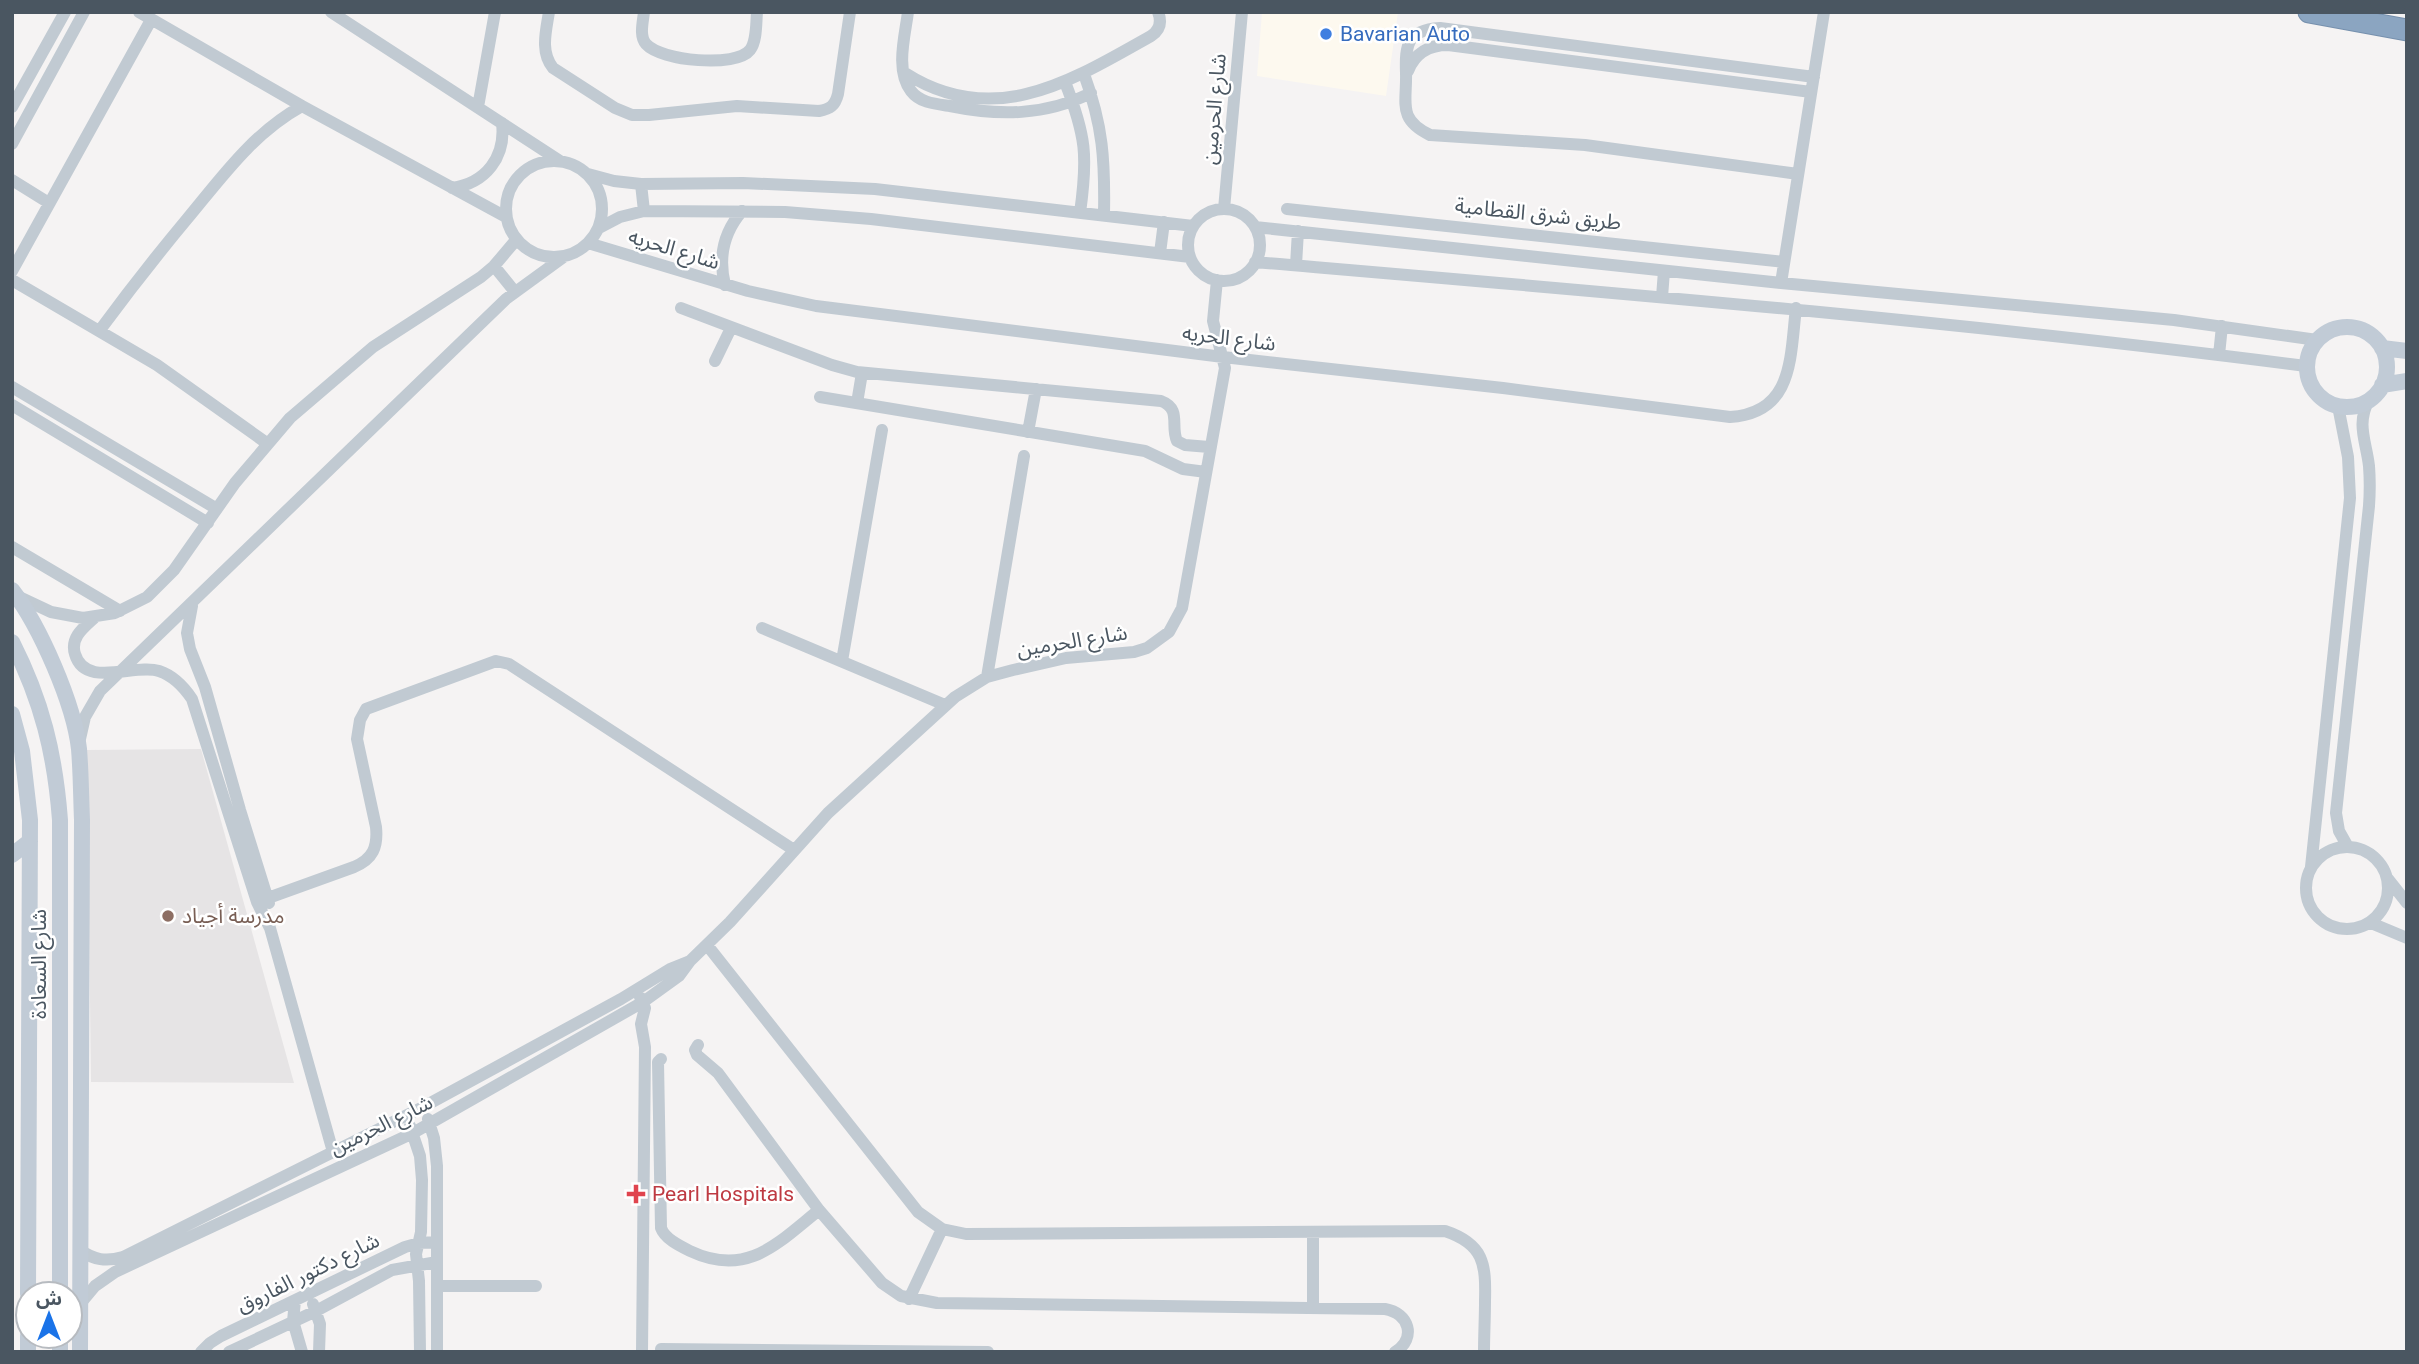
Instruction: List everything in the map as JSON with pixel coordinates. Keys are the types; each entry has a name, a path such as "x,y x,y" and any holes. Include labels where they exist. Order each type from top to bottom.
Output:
{"highway":[{"path":"2309,12 2407,30"}],"street":[{"path":"12,107 65,12"},
{"path":"12,144 84,12"},
{"path":"139,12 302,106 506,217"},
{"path":"331,12 561,161"},
{"path":"478,107 495,12"},
{"path":"549,12 545,47 550,64 560,74 615,108 639,115 737,106 819,111 828,109 835,103 838,94 850,12"},
{"path":"644,12 642,37 648,46 681,58 710,61 748,53 753,45 757,12"},
{"path":"908,12 903,53 905,73 909,88 922,100 978,112 1017,113 1055,108 1091,93"},
{"path":"905,73 935,89 957,95 998,98 1032,93 1084,74 1154,34 1160,24 1158,12"},
{"name":"شارع الحرمين","path":"1224,209 1242,12"},
{"path":"1781,283 1824,12"},
{"path":"12,271 151,20"},
{"path":"1798,174 1585,145 1430,135 1416,127 1406,112 1406,46 1416,35 1435,29 1466,31 1814,77"},
{"path":"1464,46 1466,31"},
{"path":"1406,75 1414,59 1426,49 1441,45 1811,92"},
{"path":"1603,64 1605,49"},
{"path":"1723,80 1725,65"},
{"path":"1084,74 1097,112 1104,152 1104,215"},
{"path":"1065,82 1082,130 1085,154 1080,213"},
{"path":"978,112 980,97"},
{"path":"100,330 148,265 239,156 273,126 302,106"},
{"path":"452,188 470,183 492,167 500,150 502,123"},
{"path":"588,174 597,186 602,200 598,229 589,243 578,251 552,258 526,249 516,240 506,217 510,187 519,175 531,166 545,161 570,163 588,174 641,184 831,186 1194,226"},
{"path":"12,180 49,203"},
{"path":"641,184 644,211"},
{"path":"1224,209 1242,214 1255,227 1260,244 1255,262 1239,277 1217,280 1200,272 1190,257 1188,246 1194,226 1206,214 1224,209"},
{"name":"طريق شرق القطامية","path":"1287,209 1784,262"},
{"path":"598,229 620,217 644,211 743,211 872,219 1190,257"},
{"path":"724,285 721,268 724,242 743,211"},
{"path":"1160,253 1164,222"},
{"path":"1255,227 1781,283 2105,313 2317,340"},
{"path":"1296,265 1298,231"},
{"path":"14,593 61,615 94,618 120,611 147,597 168,578 235,483 315,395 403,326 474,282 494,266 516,240"},
{"name":"شارع الحريه","path":"589,243 724,285 816,306 1739,417 1764,407 1781,389 1788,373 1796,308"},
{"path":"80,1280 82,848 79,746 83,724 92,703 100,691 515,292 565,256"},
{"path":"1255,262 1796,308 2306,366"},
{"path":"494,266 515,292"},
{"path":"1662,297 1664,271"},
{"path":"12,280 157,365 268,444"},
{"name":"شارع الحرمين","path":"84,1299 95,1286 115,1272 413,1133 643,1002 680,976 690,961 847,795 945,705 987,677 1066,658 1134,652 1147,648 1169,632 1182,608 1225,368 1213,321 1217,280"},
{"path":"681,308 840,368 862,373 1165,402 1172,407 1175,415 1174,433 1177,441 1185,445 1209,447"},
{"path":"2219,355 2222,326"},
{"path":"2348,846 2339,831 2336,813 2369,506 2369,466 2361,423 2364,410 2382,385 2387,367 2382,348 2370,334 2352,327 2333,329 2317,340 2308,357 2306,366 2310,384 2329,402 2338,405 2354,406 2370,400"},
{"path":"715,361 731,328"},
{"path":"2382,348 2407,351"},
{"path":"857,403 862,373"},
{"path":"2382,385 2407,381"},
{"path":"12,387 218,509"},
{"path":"1028,432 1036,389"},
{"path":"820,397 1145,452 1183,469 1206,472"},
{"path":"12,405 208,523"},
{"path":"2311,867 2327,852 2348,846 2361,849 2374,856 2383,866 2389,891 2386,904 2371,923 2347,930 2323,922 2308,903 2305,891 2311,867 2350,498 2348,457 2338,405"},
{"path":"842,662 882,430"},
{"path":"987,677 1024,456"},
{"path":"12,547 120,611"},
{"path":"14,593 36,628 53,664 79,746"},
{"path":"192,604 188,619 190,649 205,687 240,810 333,1152"},
{"path":"94,618 78,633 75,640 78,662 90,672 144,668 159,671 184,687 192,699 263,900"},
{"path":"762,628 945,705"},
{"name":"شارع السعادة","path":"12,642 36,696 51,745 58,795 60,1280"},
{"path":"263,900 354,867 368,860 373,852 377,838 376,827 357,739 360,720 366,709 496,661 509,664 794,850"},
{"name":"شارع السعادة","path":"12,714 22,751 27,786 30,841 29,1280"},
{"path":"12,855 30,841"},
{"path":"60,864 82,848"},
{"path":"2388,879 2407,903"},
{"path":"2371,923 2407,938"},
{"path":"707,945 918,1212 942,1229 966,1234 1445,1231 1459,1236 1471,1245 1486,1270 1484,1352"},
{"name":"شارع الحرمين","path":"80,1250 96,1259 122,1257 424,1107 621,999 670,969 690,961"},
{"path":"636,989 645,1013 641,1024 645,1047 642,1352"},
{"path":"621,999 641,1024"},
{"path":"698,1045 695,1050 697,1055 718,1073 819,1210 882,1283 909,1299 937,1303 1394,1310 1407,1323 1409,1332 1407,1340 1395,1352"},
{"path":"661,1059 658,1062 660,1228 663,1233 684,1248 711,1259 740,1261 761,1254 819,1210"},
{"path":"424,1107 430,1124 437,1166 437,1352"},
{"path":"405,1116 420,1156 422,1180 419,1243 416,1254 420,1352"},
{"path":"60,1146 80,1124"},
{"path":"12,1127 29,1137"},
{"path":"644,1159 660,1159"},
{"path":"645,1179 660,1180"},
{"path":"909,1299 942,1229"},
{"path":"1313,1233 1313,1308"},
{"name":"شارع دكتور الفاروق","path":"201,1352 210,1342 298,1299 419,1243 437,1242"},
{"name":"شارع دكتور الفاروق","path":"229,1352 316,1311 392,1270 437,1262"},
{"path":"437,1286 536,1286"},
{"path":"302,1352 293,1321 298,1299 311,1302 316,1311 320,1331 319,1352"},
{"path":"661,1349 988,1352"}],"shaded area":[{"path":"1262,12 1398,12 1386,96 1257,76"},
{"name":"مدرسة أجياد","path":"201,749 294,1083 91,1082 87,750"}],"place":[{"name":"Bavarian Auto","path":"1326,34"},
{"name":"مدرسة أجياد","path":"168,916"},
{"name":"Pearl Hospitals","path":"636,1194"}]}
